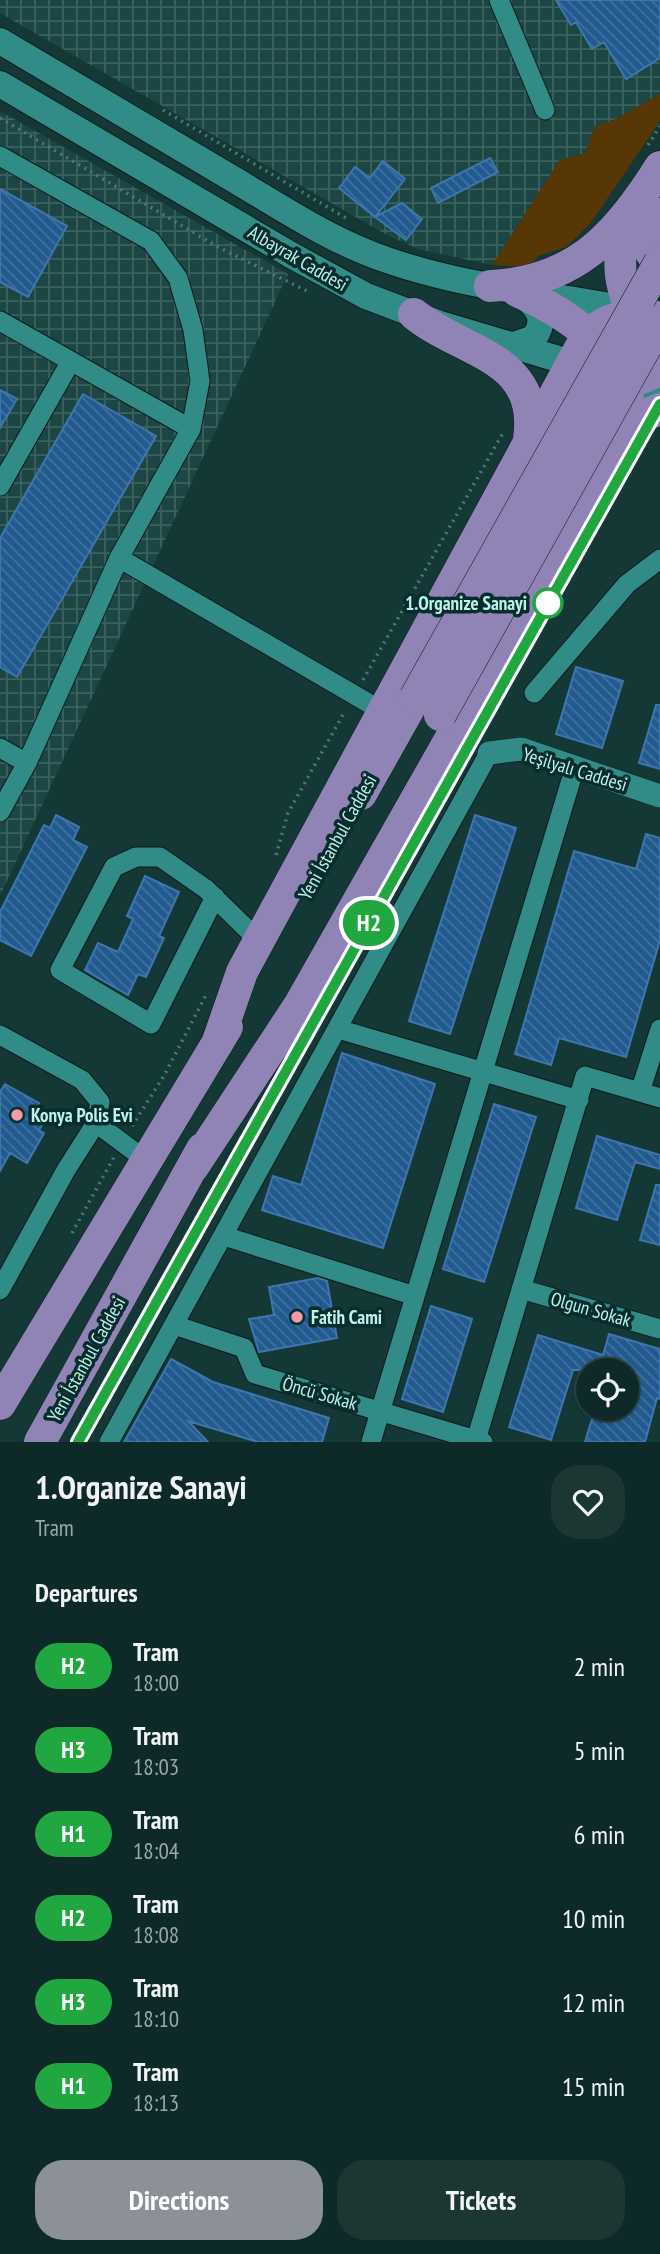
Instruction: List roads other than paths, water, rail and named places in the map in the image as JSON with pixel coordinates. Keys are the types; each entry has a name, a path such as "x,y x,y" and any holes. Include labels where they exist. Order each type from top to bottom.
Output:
{"highway":[{"path":"652,160 649,239 650,251 660,262"},
{"path":"503,289 568,268 649,208"},
{"path":"649,208 620,251 621,281 650,320"},
{"name":"Yeni İstanbul Caddesi","path":"40,1442 192,1167 427,706 660,262"},
{"path":"503,289 562,315 589,335 611,359 622,378 629,400 626,429"},
{"path":"414,314 443,335 494,358 514,376 527,397 530,428 516,437"},
{"path":"217,1044 228,1005 258,941 382,711 516,437 572,363 589,335 603,323 650,320"},
{"name":"Yeni İstanbul Caddesi","path":"0,1404 134,1152 217,1044 427,706 650,320"},
{"path":"622,378 642,378 660,370"},
{"path":"192,1167 300,1004 626,429 638,418 660,409"},
{"path":"516,437 560,416 588,420 603,441 598,480"}],"main road":[{"path":"0,41 330,235 413,269 503,289 588,300 650,320"},
{"name":"Albayrak Caddesi","path":"0,84 341,284 414,314 660,389"},
{"path":"503,289 540,311 542,321 534,338 514,345"}],"street":[{"path":"499,0 545,110"},
{"path":"0,156 151,241 178,278 193,330 200,382 191,429 119,558 27,763 0,812"},
{"path":"0,321 191,429"},
{"path":"0,486 71,361"},
{"path":"119,558 382,711"},
{"path":"534,693 627,584 660,559"},
{"path":"0,748 27,763"},
{"name":"Yeşilyalı Caddesi","path":"489,753 521,749 660,796"},
{"path":"109,1442 489,753"},
{"path":"371,1442 575,767"},
{"path":"215,897 151,1024 60,970 114,867 136,857 160,857 215,897 258,941"},
{"path":"640,1092 660,1028"},
{"path":"338,1029 579,1100"},
{"path":"0,1035 82,1080 100,1102 96,1124 66,1170 0,1290"},
{"path":"480,1441 585,1076 660,1098"},
{"path":"96,1124 134,1152"},
{"path":"224,1236 415,1296"},
{"name":"Olgun Sokak","path":"522,1289 660,1329"},
{"name":"Öncü Sokak","path":"174,1325 244,1348 255,1374 480,1441"}],"tram line":[{"path":"78,1442 660,404"},
{"name":"H2","path":"78,1442 660,404"}],"place":[{"name":"1.Organize Sanayi","path":"548,603"},
{"name":"Konya Polis Evi","path":"17,1115"},
{"name":"Fatih Cami","path":"297,1317"}]}
